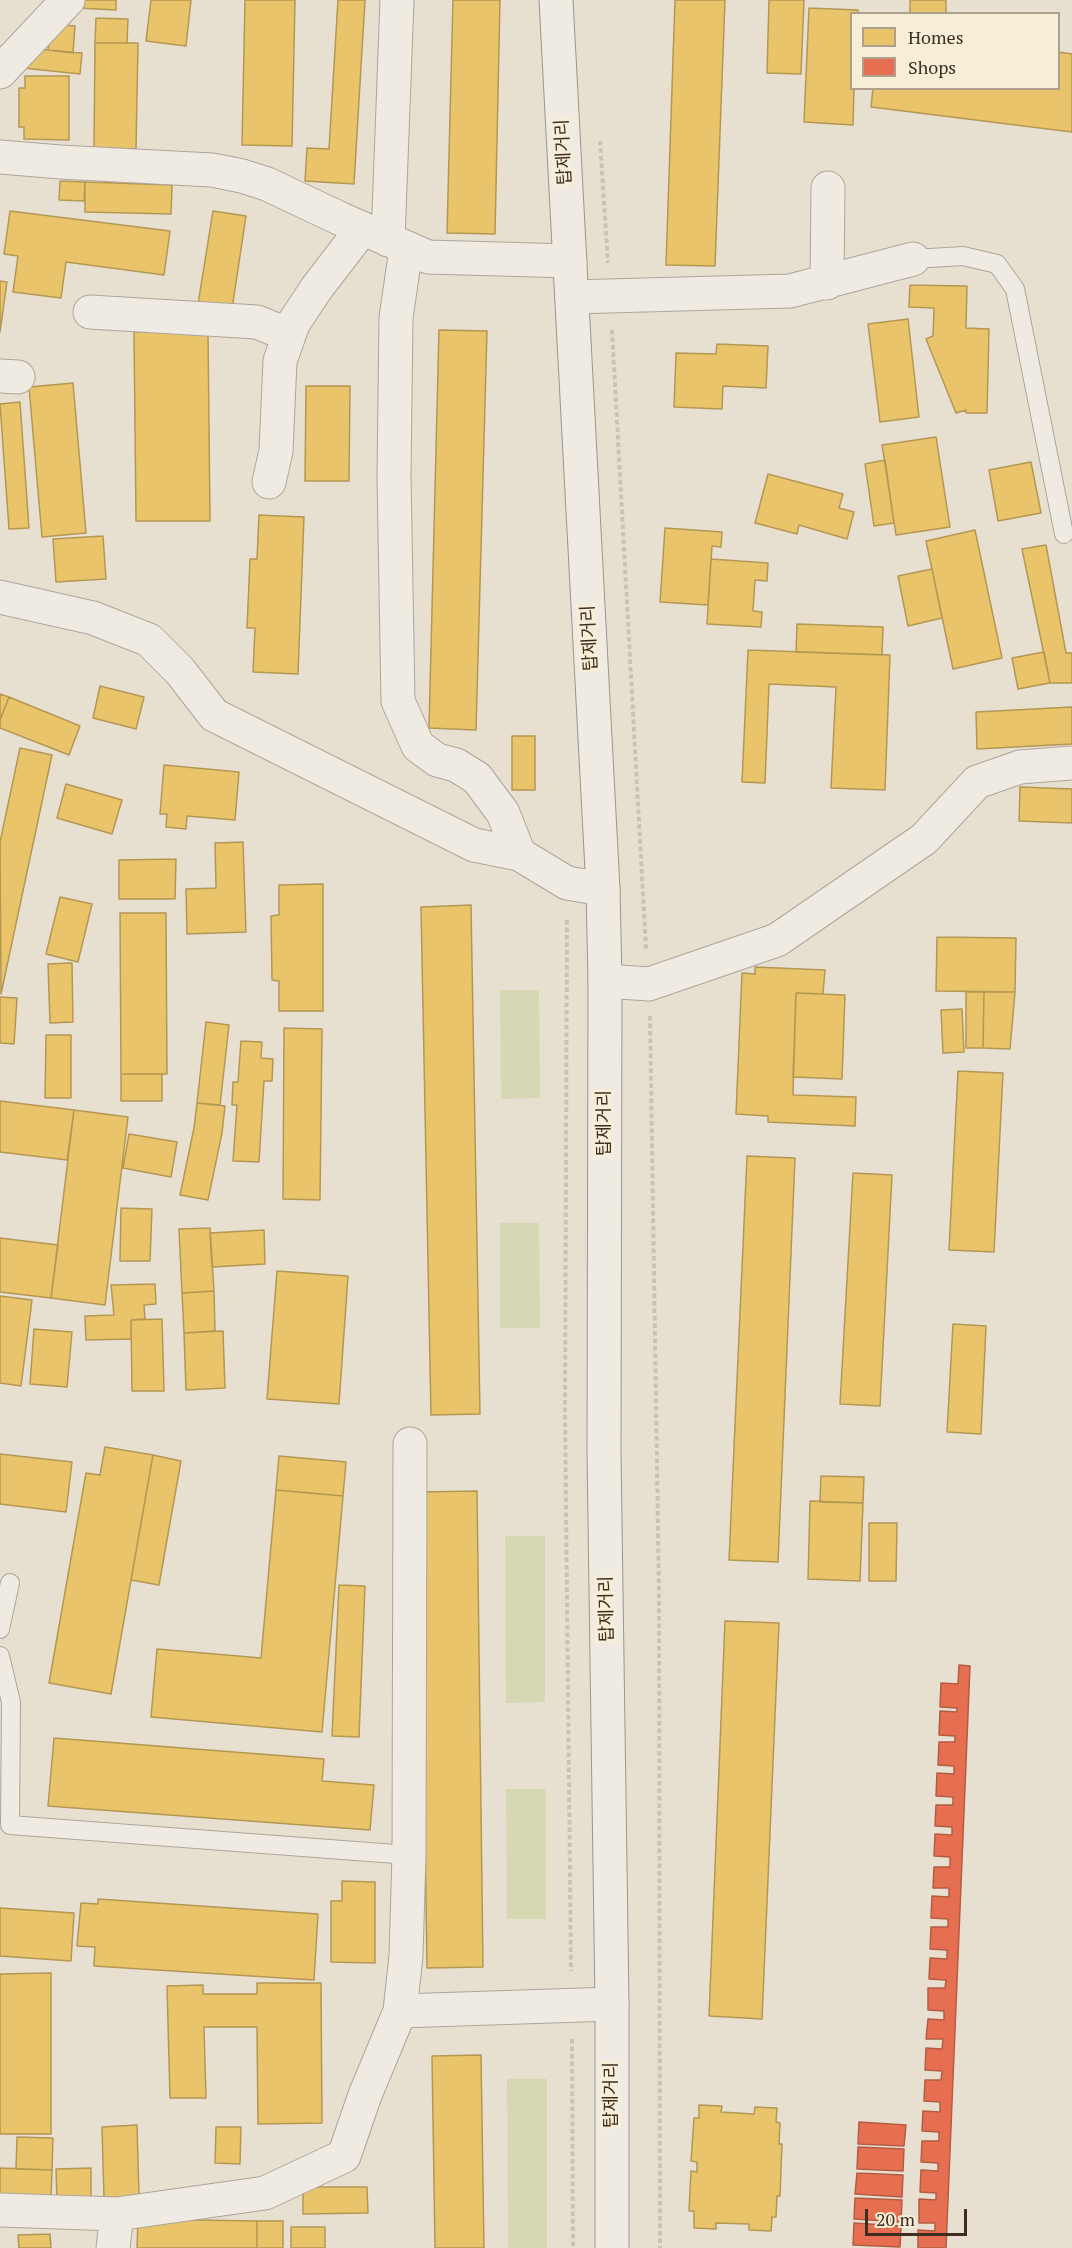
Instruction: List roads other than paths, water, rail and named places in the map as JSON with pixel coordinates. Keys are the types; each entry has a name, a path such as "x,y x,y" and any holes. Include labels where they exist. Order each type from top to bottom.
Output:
{"street":[{"path":"0,72 68,0"},
{"path":"397,0 385,239 396,318 394,476 398,701 418,746 437,760 456,765 477,778 503,813 519,854"},
{"name":"탑제거리","path":"556,0 603,889 605,981 604,1452 612,2004 612,2248"},
{"path":"0,157 212,170 267,184 428,257 570,261"},
{"path":"827,283 828,188"},
{"path":"268,482 276,451 280,361 293,324 316,289 385,239"},
{"path":"572,297 790,291 913,259"},
{"path":"90,312 257,322 289,334"},
{"path":"0,597 93,618 149,640 180,671 214,715 474,845 519,854 567,883 603,889"},
{"path":"605,981 649,984 777,940 924,839 977,782 1020,767 1072,764"},
{"path":"0,2210 117,2214 265,2193 344,2156 364,2094 400,2011 406,1956 409,1855 410,1444"},
{"path":"400,2011 612,2004"},
{"path":"113,2248 117,2214"}],"lane":[{"path":"913,259 963,256 997,264 1016,289 1064,534"},
{"path":"0,1629 10,1583"},
{"path":"0,1656 11,1702 10,1825 409,1855"}]}
